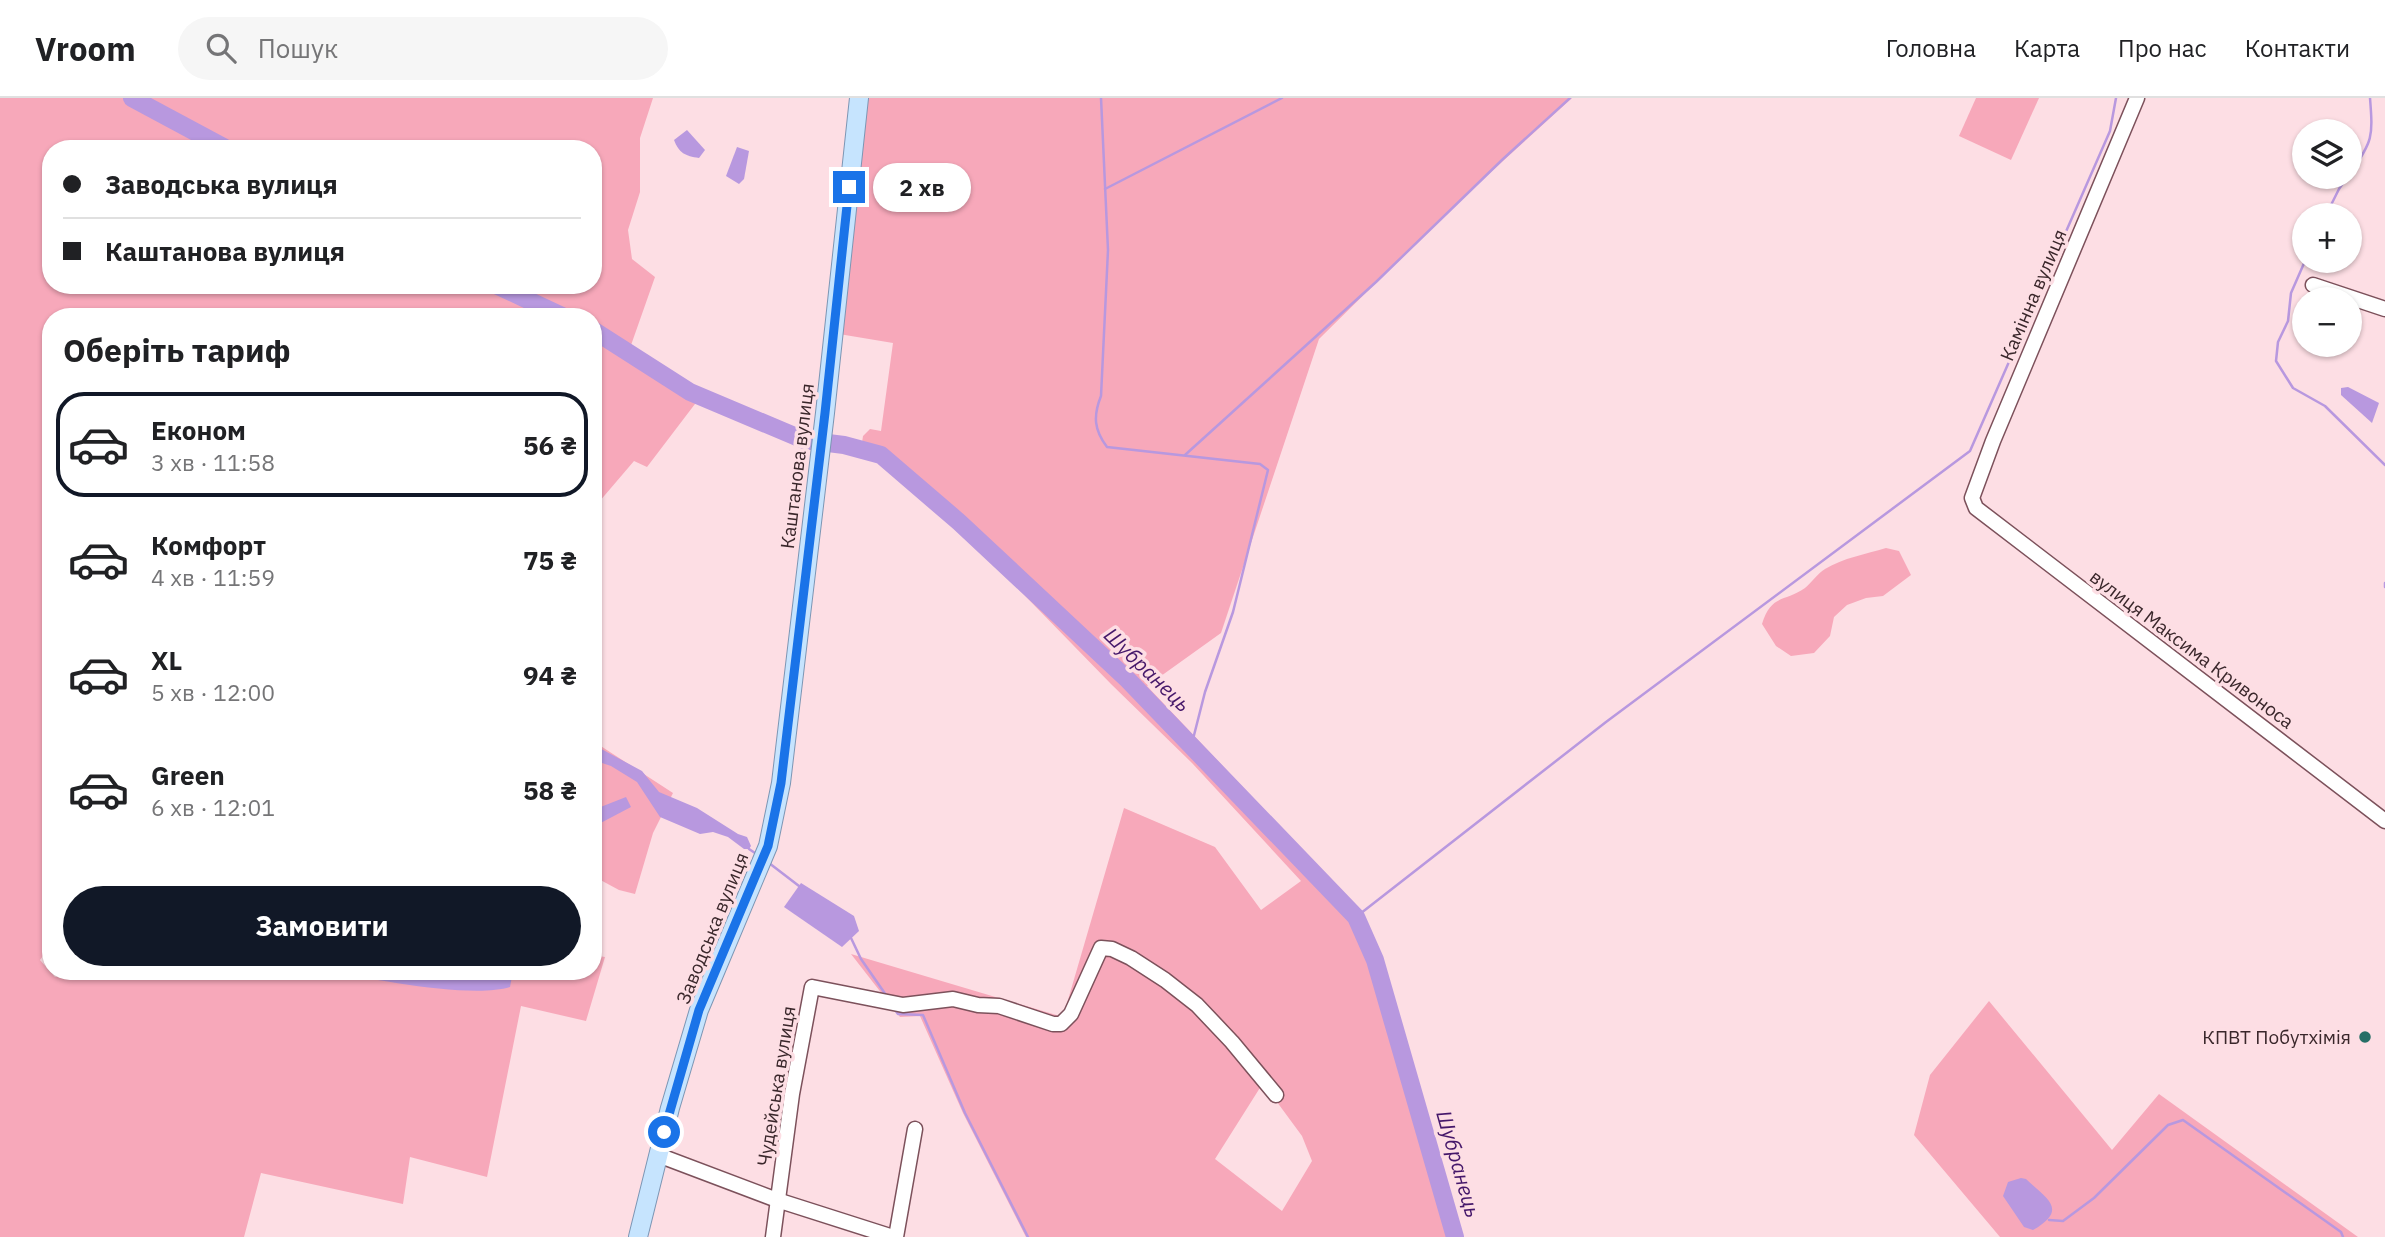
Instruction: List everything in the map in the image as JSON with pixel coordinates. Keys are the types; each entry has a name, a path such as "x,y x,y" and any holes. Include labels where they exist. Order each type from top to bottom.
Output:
{"main road":[{"name":"Каштанова вулиця","path":"769,842 781,783 859,98"},
{"name":"Заводська вулиця","path":"638,1237 699,1010 769,842"}],"street":[{"name":"Камінна вулиця","path":"1976,509 1972,498 1993,440 2137,98"},
{"path":"2313,285 2385,309"},
{"name":"вулиця Максима Кривоноса","path":"1976,509 2385,821"},
{"name":"Чудейська вулиця","path":"773,1237 813,987 903,1005 953,999 978,1005 999,1006 1052,1024 1061,1024 1071,1014 1101,948 1112,949 1131,958 1198,1005 1276,1095"},
{"path":"658,1155 777,1200 894,1237 915,1129"}],"shaded area":[{"path":"0,98 653,98 640,138 640,192 628,230 632,259 655,277 630,348 679,376 698,400 647,467 634,461 602,498 602,308 42,308 42,980 598,980 586,1021 521,1006 487,1177 410,1157 403,1204 261,1173 244,1237 0,1237"},
{"path":"852,98 1572,98 1459,201 1319,339 1221,633 1147,686 1358,909 1380,962 1455,1237 1026,1237 963,1113 920,1016 900,1017 851,954 1063,1017 1124,808 1215,847 1261,910 1301,881 1192,763 1002,572 942,516 877,462 860,456 863,436 870,429 881,431 893,343 827,332","holes":["1263,1083 1302,1136 1312,1161 1282,1211 1215,1159"]},
{"path":"1976,98 2039,98 2011,160 1959,136"},
{"path":"687,130 705,150 699,158 683,153 674,140"},
{"path":"737,147 749,151 744,179 739,184 726,176"},
{"path":"2348,387 2379,403 2372,423 2341,395 2341,388"},
{"path":"1886,548 1899,551 1911,575 1883,596 1866,598 1847,605 1834,617 1830,636 1814,653 1791,656 1776,646 1762,624 1774,603 1805,588 1819,573 1832,565"},
{"path":"602,747 673,793 653,833 635,894 619,890 602,881"},
{"path":"602,749 642,771 659,792 697,808 747,837 751,846 744,849 728,837 713,832 700,834 660,817 637,782 602,763"},
{"path":"626,797 631,807 602,822 602,806"},
{"path":"801,883 854,916 859,931 842,947 784,907"},
{"path":"377,980 511,980 510,987 493,990 472,991"},
{"path":"1989,1001 2112,1150 2159,1094 2358,1237 2000,1237 1914,1135 1930,1075"},
{"path":"2026,1179 2051,1204 2050,1216 2033,1230 2024,1227 2003,1196 2008,1182"}],"waterway":[{"name":"Шубранець","path":"132,98 210,140"},
{"path":"1101,98 1108,250 1101,396 1096,416 1099,435 1107,447 1260,464 1268,470 1233,612 1205,692 1191,747"},
{"path":"1105,189 1282,98"},
{"path":"1185,455 1376,282 1570,98"},
{"path":"1356,917 1606,722 1970,451 2110,131 2116,98"},
{"path":"2362,155 2370,138 2370,98"},
{"path":"2332,203 2339,189"},
{"path":"2300,273 2291,293 2288,321 2278,342 2276,361 2293,388 2325,406 2385,465"},
{"name":"Шубранець","path":"515,294 545,308"},
{"name":"Шубранець","path":"602,336 690,392 804,440 844,445 881,455 959,522 1128,680 1356,917 1375,960 1455,1237"},
{"path":"749,849 758,855"},
{"path":"769,863 799,886"},
{"path":"851,938 861,959 886,995"},
{"path":"895,1010 898,1014 923,1015 965,1113 1028,1237"},
{"path":"2049,1220 2063,1221 2094,1198 2168,1125 2183,1120 2341,1232 2343,1237"}],"place":[{"name":"КПВТ Побутхімія","path":"2365,1037"}],"route":[{"path":"664,1132 699,1010 768,846 781,783 849,187"}]}
